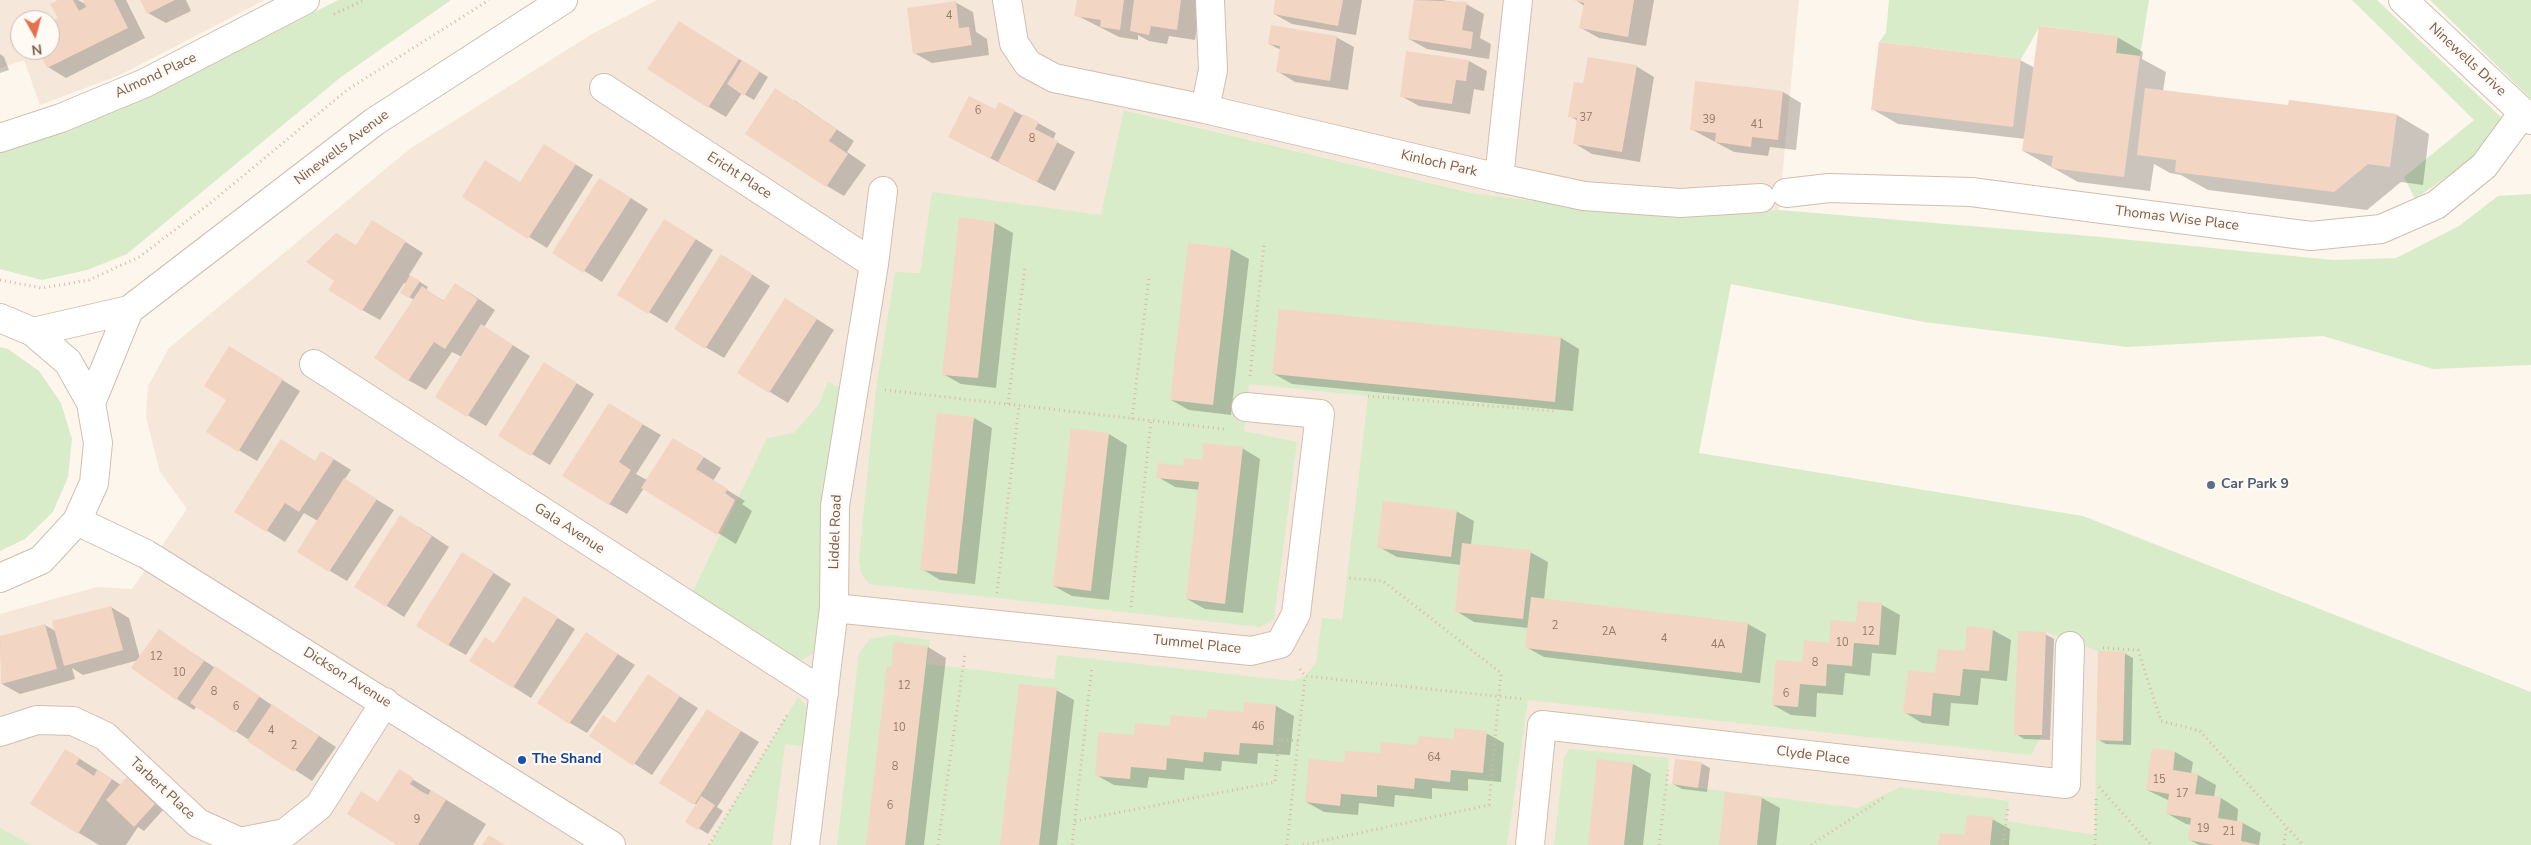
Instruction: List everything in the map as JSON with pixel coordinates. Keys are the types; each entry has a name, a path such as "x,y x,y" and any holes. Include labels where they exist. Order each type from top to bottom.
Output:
{"street":[{"name":"Almond Place","path":"0,138 60,118 145,83 305,0"},
{"name":"Ninewells Avenue","path":"33,332 130,310 374,122 564,0"},
{"name":"Kinloch Park","path":"1007,0 1014,43 1028,64 1054,78 1204,109 1584,196"},
{"path":"1204,109 1213,70 1210,0"},
{"path":"1500,178 1518,0"},
{"name":"Ninewells Drive","path":"2403,0 2527,116"},
{"name":"Ericht Place","path":"604,88 874,264"},
{"name":"Thomas Wise Place","path":"1584,196 1680,203 1774,196 1829,188 1971,192 2311,236 2381,230 2436,205 2484,166 2527,116"},
{"name":"Liddel Road","path":"805,845 834,608 835,506 884,191"},
{"name":"Ninewells Avenue","path":"91,403 130,310"},
{"path":"0,318 33,332 68,362 91,403 98,443 94,483 77,521 41,560 0,578"},
{"name":"Gala Avenue","path":"314,364 824,693"},
{"path":"1247,395 1320,414 1296,614 1280,644"},
{"name":"Dickson Avenue","path":"77,521 146,554 611,845"},
{"name":"Tummel Place","path":"834,608 1251,651 1280,644"},
{"path":"2066,784 2070,646"},
{"name":"Tarbert Place","path":"0,732 37,720 73,721 105,736 198,823 240,842 285,833 319,806 385,702"},
{"path":"1530,845 1542,725"},
{"name":"Clyde Place","path":"1542,725 2066,784"}],"path":[{"path":"0,280 42,288 88,280 139,257 209,204 347,90 489,0"},
{"path":"1247,395 1264,245"},
{"path":"1008,404 1025,267"},
{"path":"1132,419 1149,277"},
{"path":"854,386 1225,429"},
{"path":"1368,396 1554,411"},
{"path":"998,583 1019,406"},
{"path":"1132,600 1152,421"},
{"path":"1303,845 1489,805 1501,673 1384,582 1348,578"},
{"path":"1072,845 1096,634"},
{"path":"1280,644 1305,676 1287,845"},
{"path":"2070,646 2138,650 2161,721 2200,731 2303,845"},
{"path":"938,845 963,668"},
{"path":"1305,676 1528,700 1542,725"},
{"path":"709,845 798,697 824,693"},
{"path":"1659,845 1671,739"},
{"path":"1075,821 1275,782 1279,740 1298,741"},
{"path":"1811,845 1900,787 1903,766"},
{"path":"2066,784 2097,785 2151,845"},
{"path":"2003,845 2006,821"},
{"path":"2284,845 2286,828"},
{"path":"2095,835 2095,845"}],"shaded area":[{"path":"0,0 265,0 120,75 40,105 24,60 0,68"},
{"path":"657,0 1799,0 1779,210 1686,215 1574,206 1472,193 1125,110 1102,215 1563,417 2138,650 2303,845 0,845 0,614 97,587 132,589 187,509 160,472 146,417 148,386 169,348 411,148 592,34"}],"green space":[{"path":"338,0 451,0 341,77 127,254 87,270 42,280 0,269 0,151 66,129 150,96"},
{"path":"1889,0 2149,0 2140,56 2116,53 2117,36 2040,26 2021,59 1879,42 1886,33"},
{"path":"2352,0 2377,0 2501,117 2475,157 2415,199 2404,177 2474,120"},
{"path":"2430,0 2531,0 2531,99"},
{"path":"1124,110 1472,193 1574,206 1686,215 1779,210 2090,236 2334,260 2396,258 2459,226 2498,196 2531,194 2531,365 2433,369 2323,336 2127,347 1924,322 1731,284 1699,453 2083,516 2531,692 2531,845 1554,845 1564,757 1570,749 1669,758 1667,784 1857,808 1900,787 2009,801 2006,821 2095,835 2096,740 2122,741 2098,651 2046,632 2015,735 2042,735 2031,755 1528,700 1507,845 837,845 859,653 870,639 892,635 930,640 927,664 1054,679 1057,655 1293,681 1305,676 1316,663 1322,618 1342,620 1368,396 1249,384 1244,431 1297,442 1274,619 1260,627 869,584 861,573 859,559 876,389 895,272 920,273 932,192 1101,215"},
{"path":"0,347 8,349 39,371 61,403 72,439 68,477 53,512 25,539 0,551"},
{"path":"828,382 839,387 823,507 820,649 800,661 693,591 767,438 794,433 819,404"},
{"path":"798,697 810,710 807,747 785,744 772,845 709,845"},
{"path":"0,828 32,845 0,845"}],"building":[{"path":"58,0 73,0 79,11 86,7 83,0 114,0 128,28 47,68 43,60 60,60 60,10 53,10 50,4"},
{"path":"140,0 175,0 147,14"},
{"path":"1077,0 1124,0 1120,30 1100,27 1101,20 1074,16"},
{"path":"1134,0 1181,0 1177,30 1151,26 1149,35 1130,31"},
{"path":"1275,0 1343,0 1338,26 1273,14"},
{"path":"1414,0 1467,2 1462,30 1473,32 1471,49 1408,39"},
{"path":"1573,0 1634,0 1628,37 1579,28 1584,3"},
{"path":"956,1 959,28 969,27 972,45 913,54 907,8"},
{"path":"679,21 739,59 708,108 647,69"},
{"path":"1271,25 1337,36 1330,81 1276,72 1280,46 1268,44"},
{"path":"2039,26 2118,36 2116,53 2140,56 2124,177 2051,168 2053,156 2022,151"},
{"path":"1879,42 2021,59 2013,127 1871,110"},
{"path":"1406,51 1469,60 1466,81 1456,80 1452,104 1400,97"},
{"path":"1588,57 1637,65 1622,152 1573,144 1577,118 1568,117 1571,99 1574,82 1583,83"},
{"path":"742,60 760,71 744,96 727,84"},
{"path":"1695,81 1783,91 1778,140 1752,137 1751,147 1715,142 1716,133 1690,130"},
{"path":"775,88 837,129 829,141 848,154 826,187 745,134"},
{"path":"2145,88 2288,105 2289,100 2397,114 2390,167 2368,164 2334,192 2175,172 2176,160 2137,155"},
{"path":"969,96 995,109 999,102 1015,110 990,159 948,137"},
{"path":"1023,114 1039,122 1035,129 1058,141 1037,182 998,162"},
{"path":"544,144 576,164 528,239 462,197 485,160 520,182"},
{"path":"599,178 631,198 583,273 552,253"},
{"path":"959,217 995,222 978,378 942,375"},
{"path":"664,219 696,239 648,314 617,295"},
{"path":"372,220 406,241 362,311 328,290 334,281 306,262 336,233 356,245"},
{"path":"1188,243 1231,248 1213,405 1170,400"},
{"path":"721,254 753,274 705,349 674,329"},
{"path":"410,275 420,281 409,298 400,293"},
{"path":"455,283 478,299 445,349 434,342 408,381 374,358 422,286 443,301"},
{"path":"785,298 817,319 769,393 737,373"},
{"path":"1279,309 1561,337 1555,402 1272,374"},
{"path":"481,324 513,345 467,417 435,397"},
{"path":"229,346 283,379 238,452 206,432 226,400 204,386"},
{"path":"544,362 577,383 531,456 498,436"},
{"path":"609,403 643,424 619,462 631,470 609,505 562,476"},
{"path":"937,413 974,417 957,574 920,570"},
{"path":"1071,428 1109,433 1091,591 1053,586"},
{"path":"673,438 704,457 696,469 728,489 725,493 735,500 717,535 641,488"},
{"path":"281,439 315,461 321,451 334,459 299,512 285,503 266,532 234,512"},
{"path":"1203,443 1243,447 1225,604 1186,599 1199,482 1156,478 1158,463 1183,466 1184,458 1202,460"},
{"path":"344,478 377,499 329,572 297,552"},
{"path":"1383,501 1457,510 1451,557 1377,548"},
{"path":"400,515 432,536 386,607 354,587"},
{"path":"1462,543 1531,550 1523,619 1455,612"},
{"path":"462,552 494,572 448,646 416,626"},
{"path":"524,596 558,617 513,688 469,661 485,637 494,643"},
{"path":"1531,597 1748,623 1742,673 1525,648"},
{"path":"1858,601 1882,603 1879,645 1854,643 1852,666 1827,664 1826,686 1800,684 1798,707 1772,705 1776,660 1802,662 1804,640 1829,643 1831,620 1856,622"},
{"path":"111,606 123,650 64,666 52,621"},
{"path":"45,624 57,669 1,684 0,636"},
{"path":"1967,626 1993,629 1989,671 1963,669 1960,696 1933,693 1931,716 1903,713 1908,670 1935,673 1938,649 1965,651"},
{"path":"159,629 204,661 176,700 131,668"},
{"path":"2018,631 2046,632 2042,735 2014,735"},
{"path":"586,632 618,654 569,724 537,703"},
{"path":"894,642 928,646 905,845 866,845 887,666 891,667"},
{"path":"2098,651 2125,652 2123,741 2096,740"},
{"path":"215,666 260,696 235,733 190,703"},
{"path":"648,674 680,696 633,766 589,736 603,715 615,723"},
{"path":"1019,684 1057,688 1039,845 1000,845"},
{"path":"1244,702 1276,705 1273,745 1240,743 1239,755 1204,752 1203,762 1167,758 1166,770 1131,767 1130,779 1095,776 1098,732 1134,735 1135,723 1170,726 1171,715 1207,718 1208,709 1243,712"},
{"path":"272,704 319,736 294,772 247,741"},
{"path":"707,709 741,731 694,805 659,783"},
{"path":"1454,728 1487,731 1483,773 1451,770 1450,782 1415,778 1414,789 1377,785 1377,797 1341,794 1340,806 1305,802 1309,759 1344,762 1345,751 1380,753 1381,742 1417,745 1419,736 1454,739"},
{"path":"2152,748 2175,751 2173,770 2198,774 2195,794 2221,797 2218,818 2243,822 2241,841 2259,845 2214,845 2188,840 2191,818 2166,814 2169,794 2146,790"},
{"path":"65,749 80,758 76,764 94,776 97,770 112,779 78,834 30,804"},
{"path":"1597,759 1633,763 1624,845 1588,845"},
{"path":"1675,759 1702,762 1698,788 1672,784"},
{"path":"399,769 414,778 410,784 419,790 428,795 431,790 446,800 418,845 397,845 347,814 361,791 378,802"},
{"path":"127,777 155,804 134,827 106,800"},
{"path":"1725,792 1762,797 1757,845 1719,845"},
{"path":"701,796 715,805 698,830 685,822"},
{"path":"1967,815 1993,817 1990,845 1938,845 1940,833 1965,835"},
{"path":"489,835 505,845 482,845"}],"place":[{"name":"Car Park 9","path":"2211,485"},
{"name":"The Shand","path":"522,760"}]}
